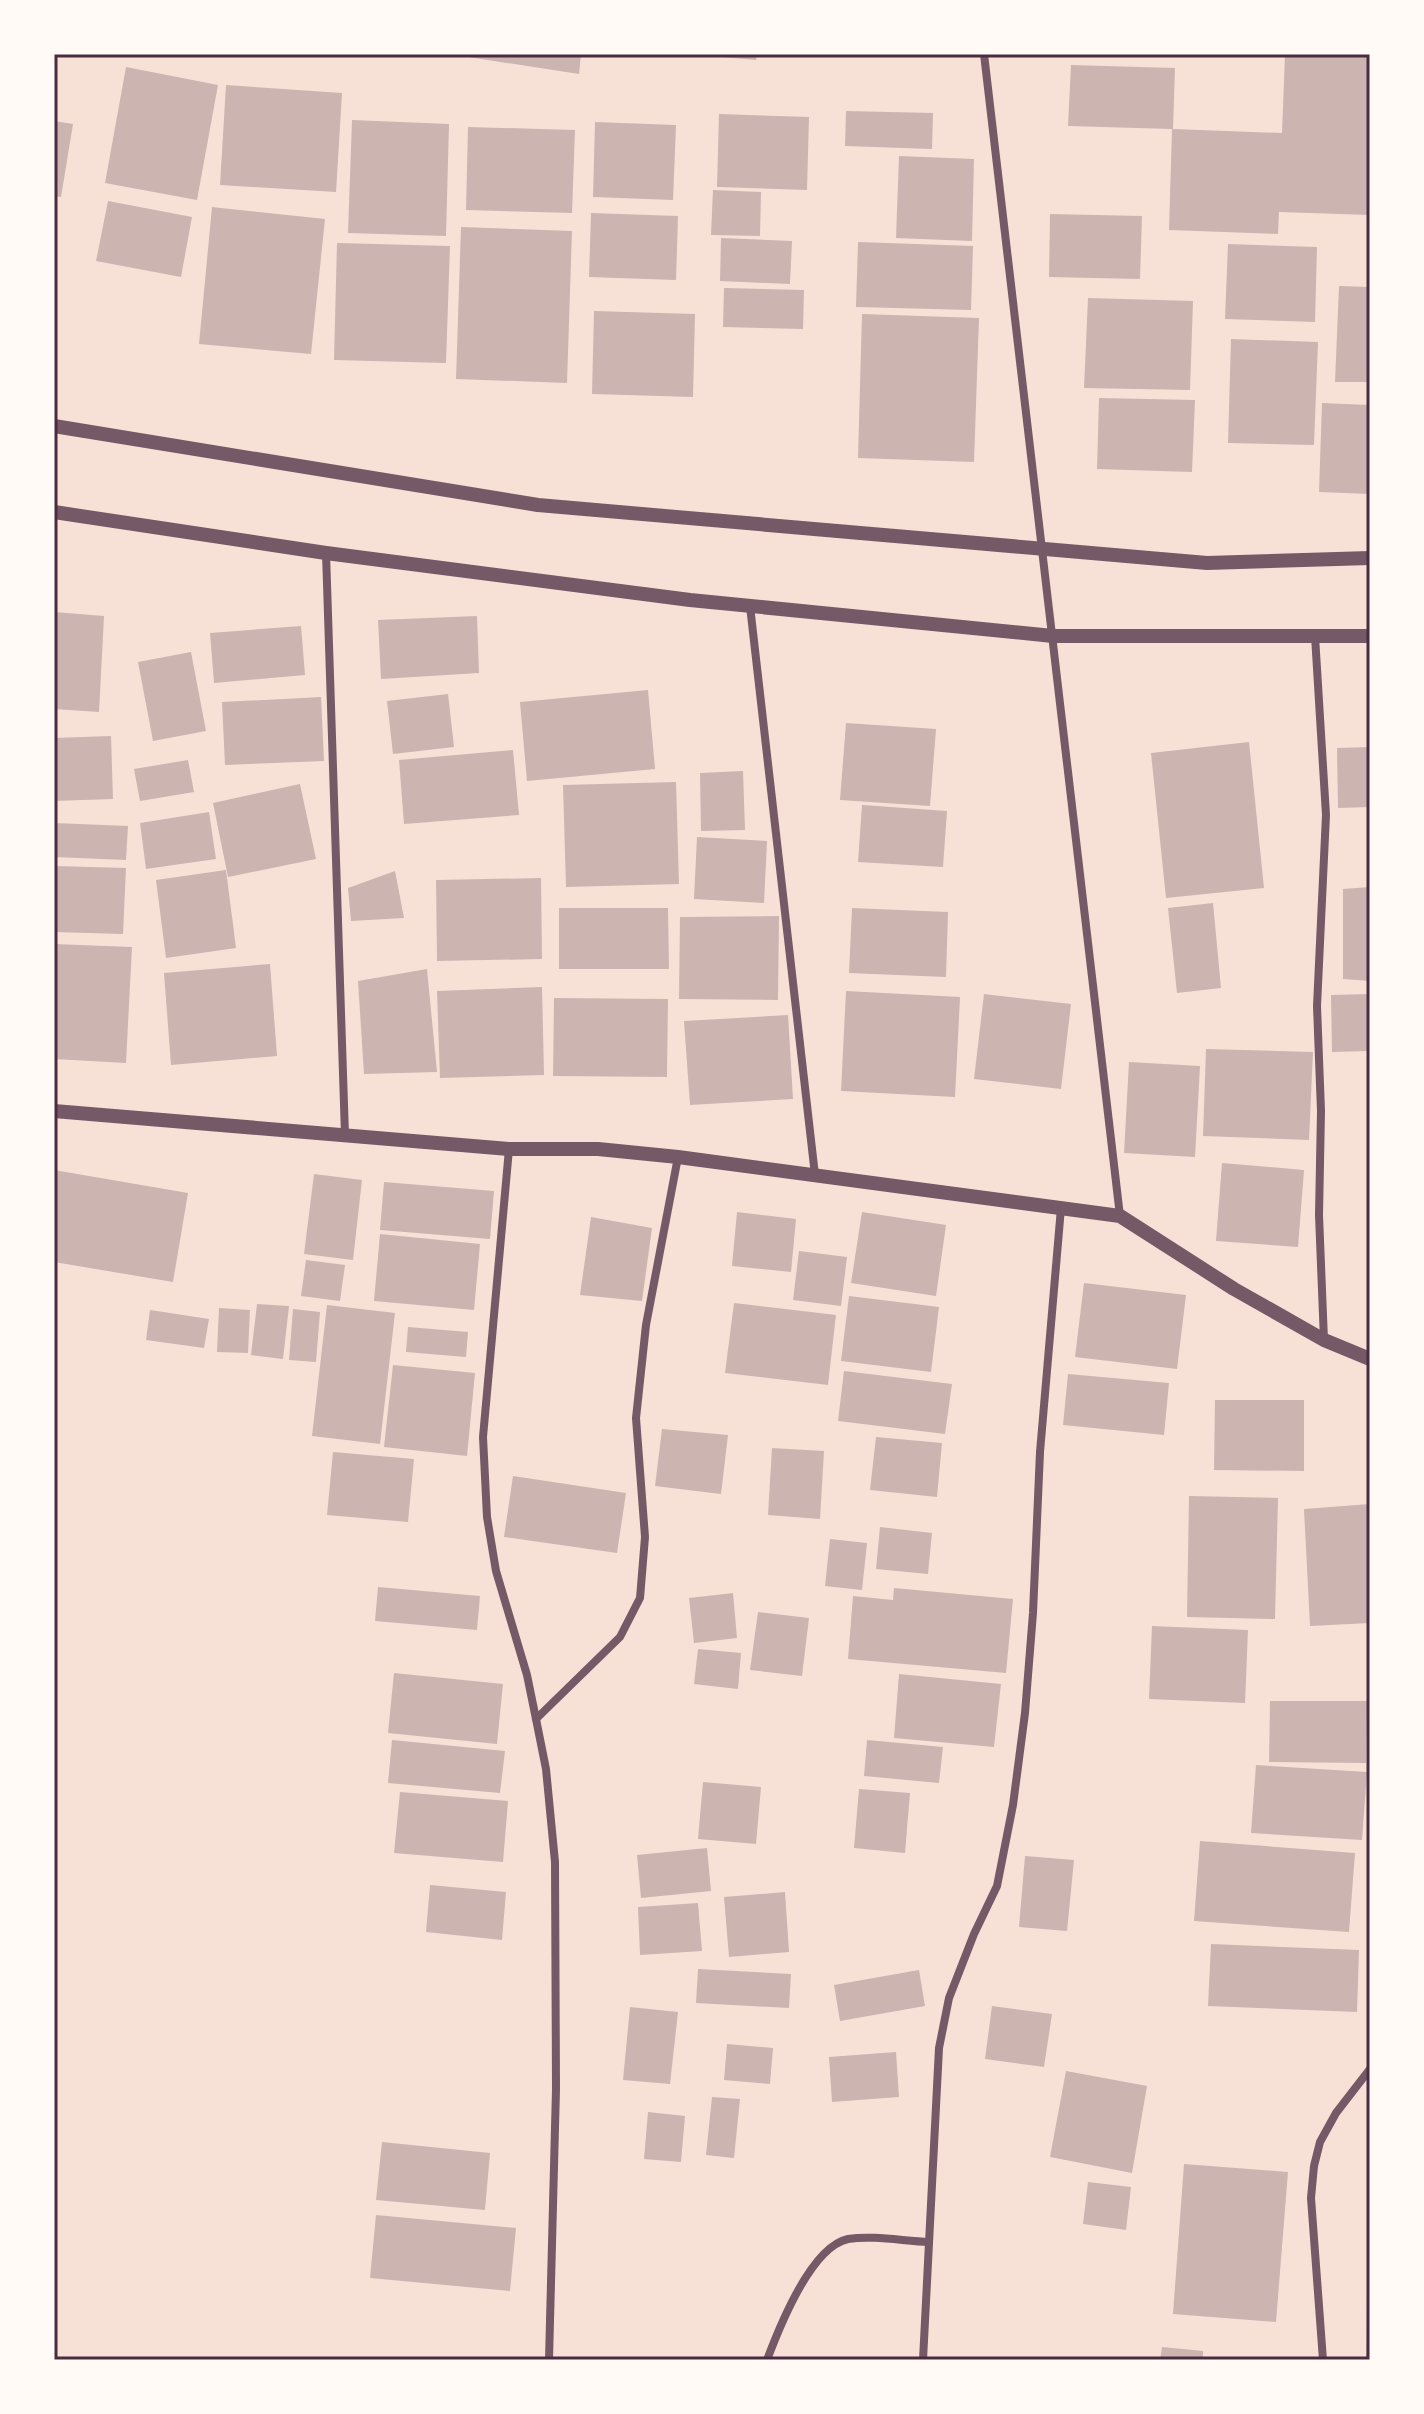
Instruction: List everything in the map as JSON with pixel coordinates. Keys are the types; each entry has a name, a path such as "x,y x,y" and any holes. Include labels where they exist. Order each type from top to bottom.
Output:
{"street":[{"path":"984,54 1120,1216"},
{"path":"54,426 538,505 1207,563 1370,558"},
{"path":"54,512 326,553 750,606 1053,636 1370,636"},
{"path":"326,553 345,1137"},
{"path":"750,606 815,1175"},
{"path":"1315,636 1326,815 1317,1006 1324,1340"},
{"path":"54,1111 509,1149 598,1149 1120,1216 1234,1289 1324,1340 1370,1359"},
{"path":"509,1149 483,1450 487,1517 496,1571 527,1675 536,1719 546,1769 555,1862 556,2089 549,2360"},
{"path":"536,1719 620,1637 640,1598 645,1537 636,1418 646,1325 678,1157"},
{"path":"923,2360 939,2048 949,1998 997,1886 1017,1774 1029,1670 1040,1452 1061,1208"},
{"path":"1323,2360 1311,2198 1314,2166 1320,2142 1336,2113 1370,2069"},
{"path":"767,2360 784,2316 822,2256 845,2240 929,2242"}],"building":[{"path":"449,54 581,54 579,74"},
{"path":"710,54 757,54 756,60"},
{"path":"1285,54 1370,54 1370,215 1279,212 1278,234 1169,230 1172,129 1068,126 1071,65 1175,68 1173,129 1282,133"},
{"path":"126,67 218,85 197,200 105,183"},
{"path":"226,85 342,93 336,192 220,185"},
{"path":"846,111 933,113 932,149 845,146"},
{"path":"719,114 809,117 807,190 717,187"},
{"path":"352,120 449,124 446,236 348,233"},
{"path":"54,121 73,124 61,197 54,196"},
{"path":"595,122 676,125 673,200 593,197"},
{"path":"468,127 575,130 572,213 466,210"},
{"path":"899,156 974,159 972,241 896,238"},
{"path":"713,190 761,192 760,236 711,235"},
{"path":"108,201 192,217 181,277 96,261"},
{"path":"212,207 325,219 311,354 199,344"},
{"path":"591,213 678,216 676,280 589,277"},
{"path":"1050,214 1142,216 1140,279 1049,277"},
{"path":"461,227 572,231 567,383 456,379"},
{"path":"721,238 792,241 790,284 720,281"},
{"path":"858,242 973,246 971,310 856,307"},
{"path":"337,243 450,246 446,363 334,360"},
{"path":"1228,244 1317,247 1315,322 1225,319"},
{"path":"1339,286 1370,287 1370,382 1335,382"},
{"path":"724,288 804,290 803,329 723,327"},
{"path":"1088,298 1193,301 1190,390 1084,388"},
{"path":"594,311 695,314 693,397 592,394"},
{"path":"862,314 979,318 974,462 858,458"},
{"path":"1231,339 1318,342 1314,445 1228,443"},
{"path":"1099,398 1195,400 1192,472 1097,469"},
{"path":"1322,403 1370,405 1370,494 1319,492"},
{"path":"54,612 104,616 99,712 54,709"},
{"path":"477,616 479,673 381,679 378,620"},
{"path":"301,626 305,675 214,683 210,633"},
{"path":"191,652 206,731 153,741 138,662"},
{"path":"648,690 655,769 527,781 520,702"},
{"path":"448,694 454,747 393,754 387,701"},
{"path":"321,697 324,761 225,765 222,702"},
{"path":"846,723 936,729 930,806 840,800"},
{"path":"111,736 113,799 54,801 54,738"},
{"path":"1249,742 1264,888 1166,898 1151,753"},
{"path":"1370,747 1370,807 1338,808 1337,748"},
{"path":"513,750 519,815 404,824 399,760"},
{"path":"188,760 194,792 140,801 134,769"},
{"path":"743,771 745,830 701,831 700,773"},
{"path":"676,782 679,884 566,887 563,785"},
{"path":"300,784 316,859 228,877 213,803"},
{"path":"862,805 947,811 943,867 858,862"},
{"path":"209,812 216,859 146,869 140,823"},
{"path":"54,823 128,826 126,860 54,857"},
{"path":"697,837 767,841 764,903 694,899"},
{"path":"54,866 126,868 123,934 54,932"},
{"path":"226,870 236,948 166,958 156,880"},
{"path":"395,871 404,918 351,921 348,888"},
{"path":"541,878 542,959 437,961 436,880"},
{"path":"1370,887 1370,981 1343,979 1343,889"},
{"path":"1213,903 1221,988 1177,993 1168,908"},
{"path":"559,908 668,908 669,969 559,969"},
{"path":"852,908 948,912 946,977 849,973"},
{"path":"779,916 778,1000 679,999 680,917"},
{"path":"54,944 132,947 126,1063 54,1059"},
{"path":"270,964 277,1056 171,1065 164,973"},
{"path":"427,969 437,1072 364,1074 358,981"},
{"path":"542,987 544,1075 440,1078 437,991"},
{"path":"846,991 960,997 955,1097 841,1091"},
{"path":"984,994 1071,1004 1061,1089 974,1079"},
{"path":"1370,994 1370,1051 1332,1052 1331,995"},
{"path":"554,998 668,999 667,1077 553,1076"},
{"path":"788,1015 793,1099 690,1105 684,1021"},
{"path":"1206,1049 1313,1052 1309,1140 1203,1136"},
{"path":"1129,1062 1200,1066 1195,1157 1124,1153"},
{"path":"1222,1163 1304,1170 1298,1247 1216,1241"},
{"path":"54,1170 188,1193 173,1282 54,1262"},
{"path":"314,1174 362,1180 353,1260 304,1254"},
{"path":"384,1182 494,1191 490,1239 380,1230"},
{"path":"737,1212 796,1219 791,1272 732,1266"},
{"path":"862,1212 946,1225 936,1296 851,1283"},
{"path":"591,1217 652,1228 642,1301 580,1295"},
{"path":"380,1234 480,1244 474,1310 374,1301"},
{"path":"799,1251 847,1257 841,1306 793,1300"},
{"path":"306,1260 345,1265 340,1301 301,1296"},
{"path":"1084,1283 1186,1295 1177,1369 1075,1357"},
{"path":"849,1296 939,1307 931,1372 841,1361"},
{"path":"734,1303 836,1315 828,1385 725,1373"},
{"path":"257,1304 289,1306 283,1359 251,1355"},
{"path":"327,1305 395,1313 380,1444 312,1436"},
{"path":"219,1308 250,1310 248,1353 217,1352"},
{"path":"293,1309 320,1312 316,1362 289,1360"},
{"path":"150,1310 209,1319 204,1348 146,1340"},
{"path":"408,1327 468,1332 466,1357 406,1352"},
{"path":"393,1365 475,1373 467,1456 384,1447"},
{"path":"844,1371 952,1384 945,1434 838,1421"},
{"path":"1068,1374 1169,1383 1164,1435 1063,1425"},
{"path":"1215,1400 1304,1400 1304,1471 1214,1470"},
{"path":"662,1429 728,1435 721,1494 655,1486"},
{"path":"876,1437 942,1443 937,1497 870,1490"},
{"path":"772,1448 824,1451 820,1519 768,1515"},
{"path":"333,1452 414,1459 408,1522 327,1515"},
{"path":"513,1476 626,1493 617,1553 504,1537"},
{"path":"1189,1496 1278,1498 1275,1619 1187,1617"},
{"path":"1370,1504 1370,1623 1310,1626 1304,1509"},
{"path":"880,1527 932,1533 928,1574 876,1569"},
{"path":"830,1539 867,1543 862,1590 825,1586"},
{"path":"378,1587 480,1596 477,1630 375,1621"},
{"path":"894,1588 1013,1599 1006,1673 848,1659 853,1596 893,1600"},
{"path":"733,1593 737,1638 694,1643 689,1598"},
{"path":"758,1612 809,1618 802,1676 750,1670"},
{"path":"1152,1626 1248,1630 1245,1703 1149,1699"},
{"path":"698,1649 741,1653 738,1689 694,1684"},
{"path":"394,1673 503,1684 497,1744 388,1733"},
{"path":"899,1674 1001,1684 994,1747 894,1738"},
{"path":"1270,1701 1367,1701 1366,1763 1269,1762"},
{"path":"392,1740 505,1751 500,1793 388,1783"},
{"path":"867,1740 943,1747 939,1783 864,1776"},
{"path":"1256,1765 1367,1772 1362,1840 1251,1833"},
{"path":"703,1782 761,1787 756,1844 698,1839"},
{"path":"859,1789 910,1793 905,1853 854,1848"},
{"path":"400,1792 508,1801 503,1862 394,1853"},
{"path":"1200,1841 1355,1853 1349,1932 1194,1921"},
{"path":"707,1848 711,1891 641,1898 637,1855"},
{"path":"1025,1856 1074,1860 1067,1931 1019,1927"},
{"path":"430,1885 506,1892 502,1940 426,1932"},
{"path":"785,1892 789,1952 729,1957 724,1897"},
{"path":"698,1903 702,1951 640,1955 638,1907"},
{"path":"1211,1944 1359,1950 1357,2012 1208,2006"},
{"path":"698,1969 791,1974 789,2008 696,2003"},
{"path":"919,1970 925,2006 840,2021 834,1985"},
{"path":"992,2006 1052,2014 1044,2067 985,2059"},
{"path":"630,2007 678,2012 670,2084 623,2080"},
{"path":"727,2044 773,2048 770,2084 724,2080"},
{"path":"896,2052 899,2097 832,2102 829,2057"},
{"path":"1066,2071 1147,2086 1132,2173 1050,2157"},
{"path":"712,2097 740,2099 734,2158 706,2155"},
{"path":"648,2112 685,2116 681,2162 644,2159"},
{"path":"382,2142 490,2153 485,2210 376,2200"},
{"path":"1184,2164 1288,2172 1276,2322 1173,2314"},
{"path":"1088,2182 1131,2187 1126,2230 1083,2224"},
{"path":"376,2215 516,2228 510,2291 370,2278"},
{"path":"1367,2295 1370,2295 1370,2360 1366,2360"},
{"path":"1162,2347 1203,2351 1203,2360 1160,2360"}]}
